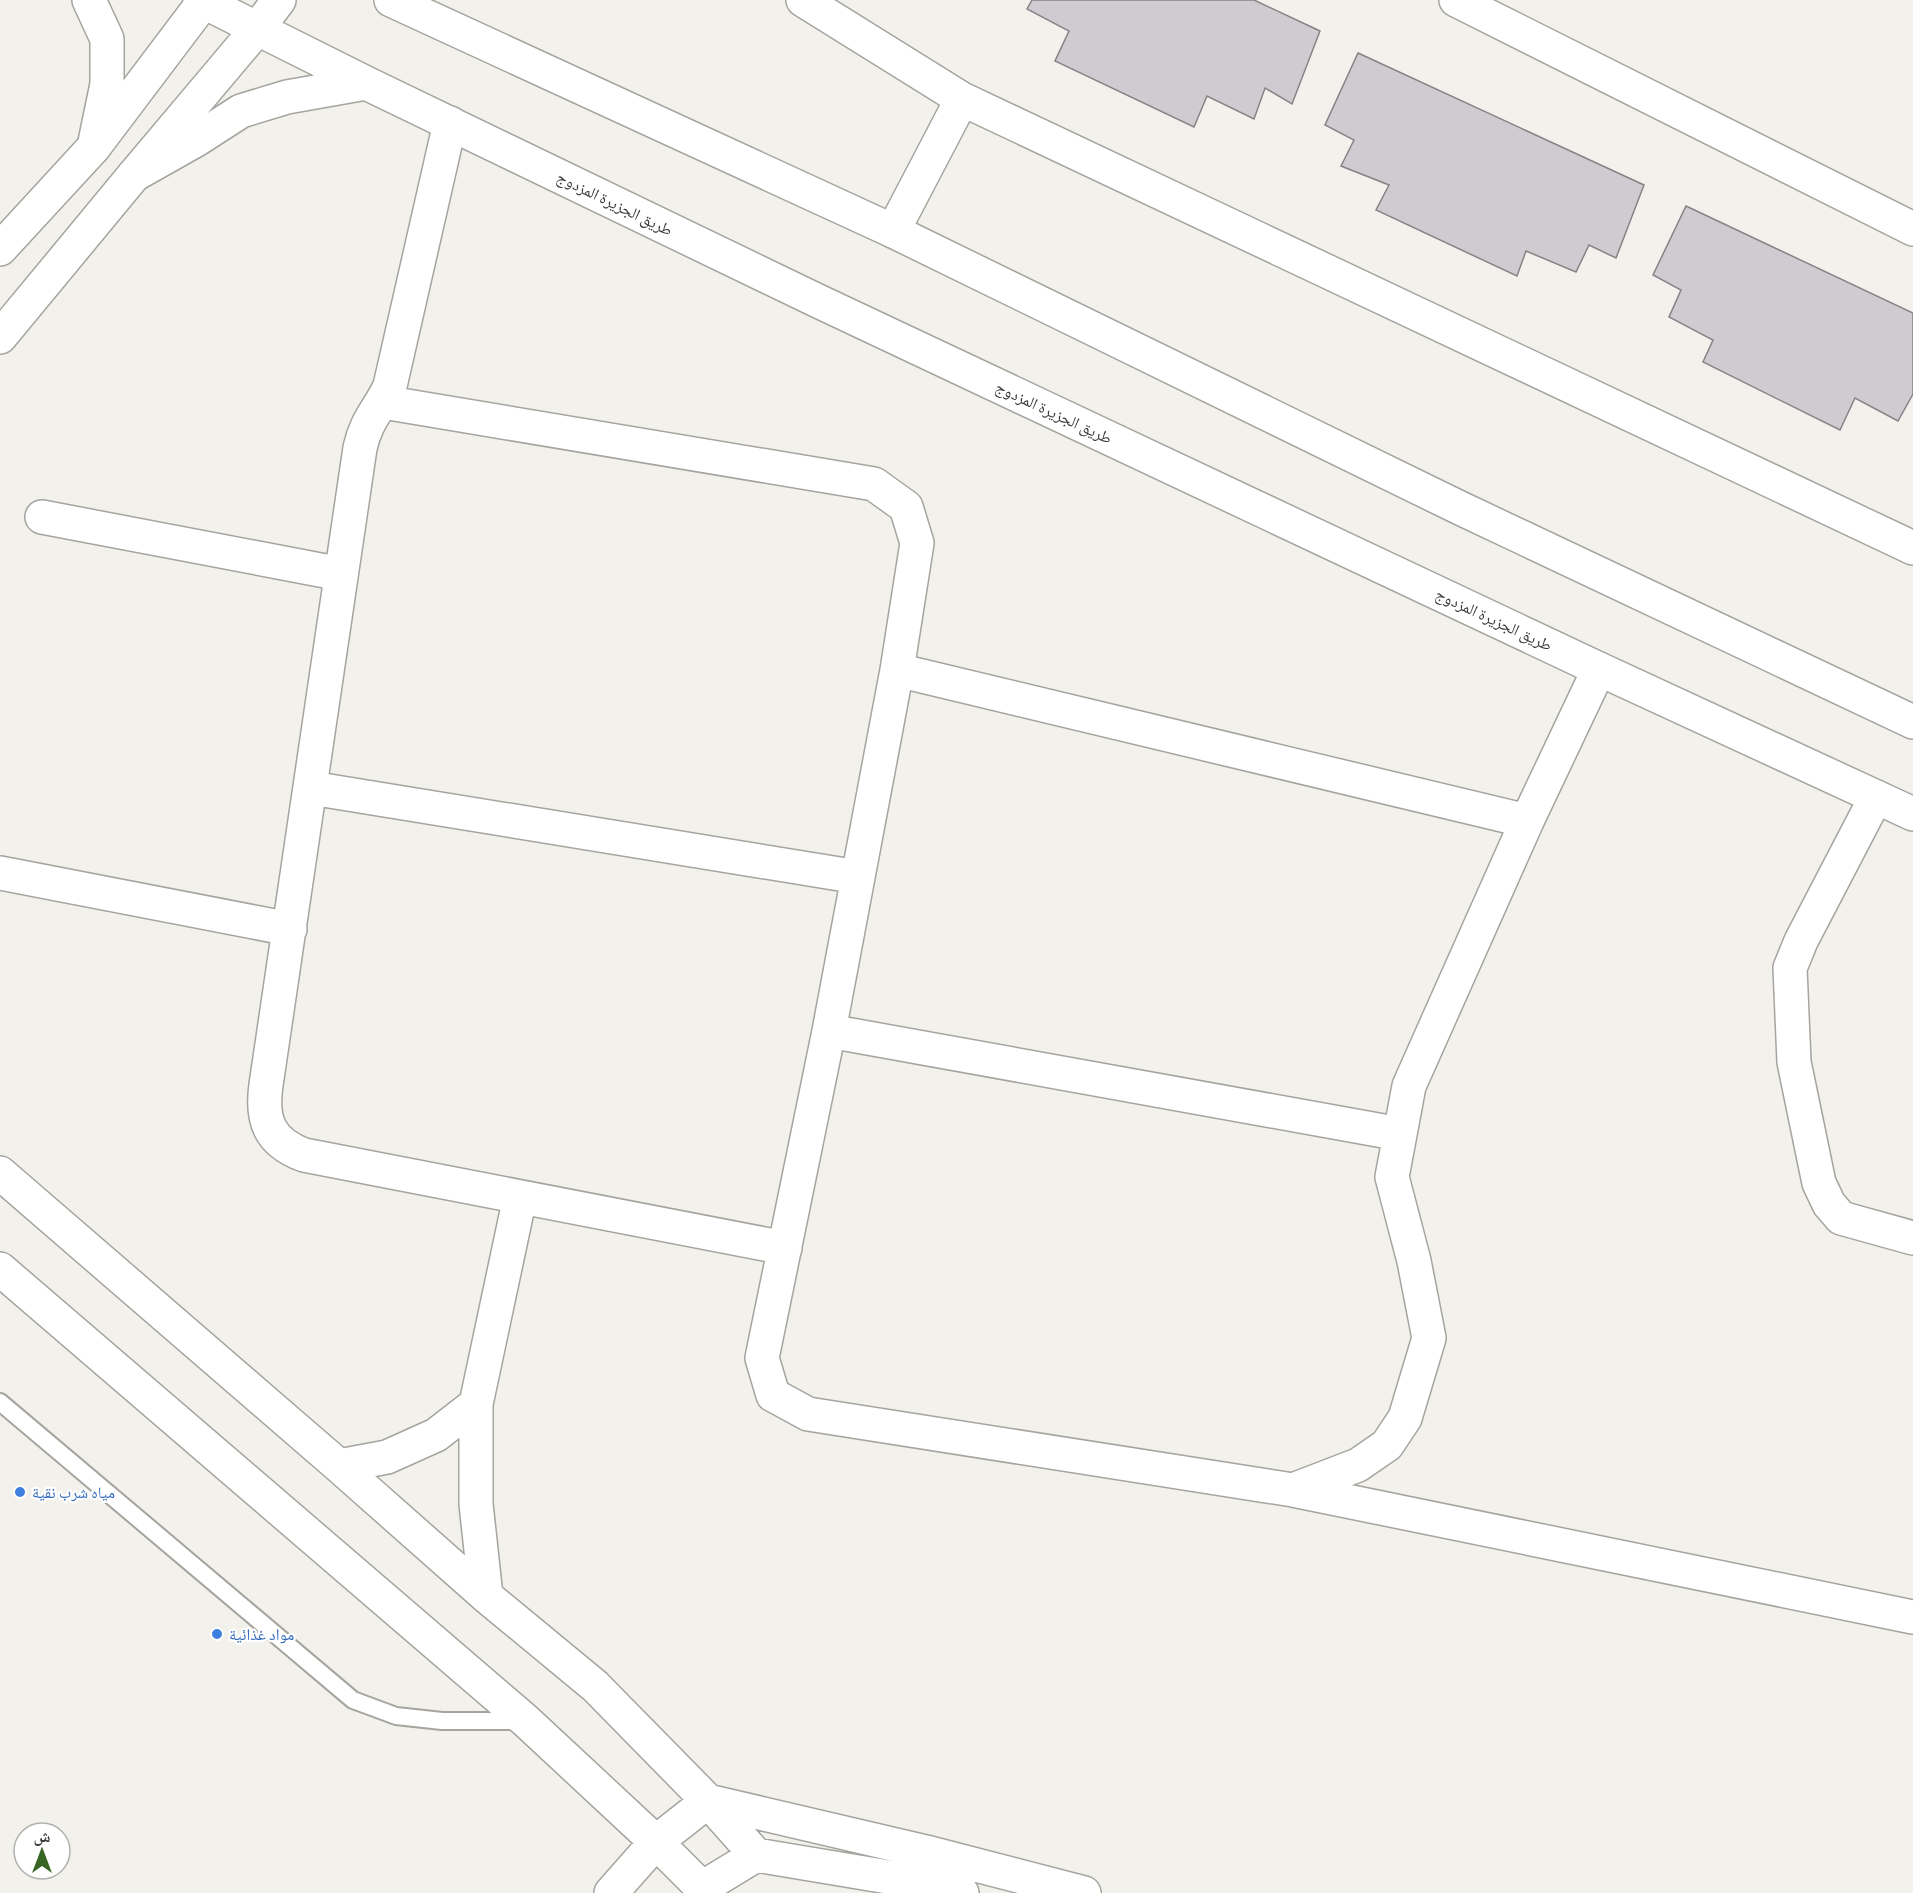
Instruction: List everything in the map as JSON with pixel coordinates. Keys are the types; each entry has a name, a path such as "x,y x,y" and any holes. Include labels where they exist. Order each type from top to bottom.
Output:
{"street":[{"path":"89,0 107,39 107,84 94,147"},
{"path":"0,337 279,0"},
{"path":"391,0 893,231 1460,508 1913,722"},
{"path":"803,0 962,99 1913,549"},
{"path":"1456,0 1913,229"},
{"path":"0,249 94,147 203,1"},
{"name":"طريق الجزيرة المزدوج","path":"203,1 366,83 818,301 1599,669 1913,814"},
{"path":"134,175 241,111 286,97 366,83"},
{"path":"893,231 962,99"},
{"path":"450,123 390,386 383,402 364,431 264,1101 265,1117 280,1143 304,1155 785,1248"},
{"path":"383,402 874,484 906,507 917,543 897,670 829,1031 762,1358 773,1395 808,1414 1293,1490 1913,1617"},
{"path":"42,518 341,574"},
{"path":"1293,1490 1368,1458 1387,1445 1405,1418 1429,1338 1414,1261 1392,1177 1409,1086 1527,821 1599,669"},
{"path":"897,670 1527,821"},
{"path":"311,788 858,877"},
{"path":"1876,797 1801,941 1790,968 1794,1062 1819,1182 1829,1204 1841,1218 1913,1238"},
{"path":"0,873 290,929"},
{"path":"829,1031 1400,1134"},
{"path":"0,1173 486,1596 595,1686 708,1801 756,1856 924,1883 962,1893"},
{"path":"486,1596 476,1504 476,1404 520,1197"},
{"path":"0,1269 526,1721 656,1842 700,1890 756,1856"},
{"path":"339,1466 387,1457 436,1436 476,1404"},
{"path":"611,1893 656,1842 708,1801"},
{"path":"708,1801 916,1850 1084,1893"}],"lane":[{"path":"0,1402 353,1700 396,1716 442,1721 526,1721"}],"building":[{"path":"1032,0 1254,0 1320,31 1292,104 1265,88 1254,119 1207,96 1194,127 1055,61 1069,31 1027,9"},
{"path":"1358,53 1644,185 1616,258 1589,245 1576,272 1526,251 1517,276 1376,210 1389,185 1341,166 1354,140 1325,125"},
{"path":"1686,206 1913,313 1913,394 1898,421 1855,398 1840,430 1703,362 1713,340 1669,317 1681,290 1653,275"}],"place":[{"name":"مياه شرب نقية","path":"20,1492"},
{"name":"مواد غذائية","path":"217,1634"}]}
